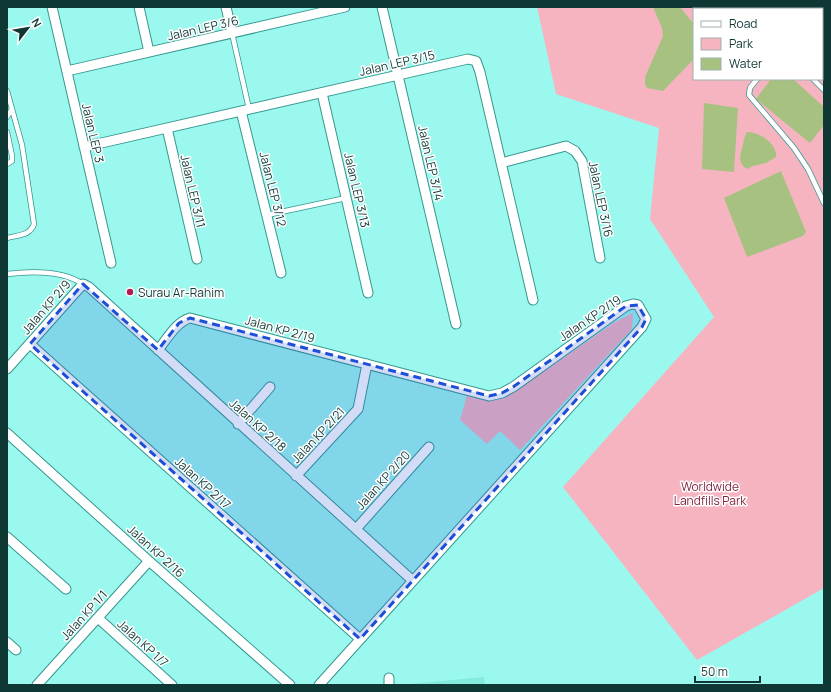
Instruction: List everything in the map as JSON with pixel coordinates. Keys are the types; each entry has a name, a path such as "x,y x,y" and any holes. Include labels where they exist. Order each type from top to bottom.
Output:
{"street":[{"name":"Jalan LEP 3","path":"52,7 111,264"},
{"path":"139,7 149,52"},
{"path":"226,7 232,33"},
{"name":"Jalan LEP 3/6","path":"67,71 232,33 307,11 346,7"},
{"name":"Jalan LEP 3/14","path":"382,7 456,324"},
{"name":"Jalan LEP 3/15","path":"84,147 468,59 476,61 480,72 533,300"},
{"name":"Jalan LEP 3/13","path":"322,93 368,293"},
{"name":"Jalan LEP 3/12","path":"245,110 266,215 281,273"},
{"name":"Jalan LEP 3/11","path":"167,128 197,259"},
{"name":"Jalan LEP 3/16","path":"501,162 566,146 576,151 582,161 600,258"},
{"name":"Jalan KP 2/9","path":"7,369 86,286"},
{"name":"Jalan KP 2/18","path":"86,286 412,580"},
{"name":"Jalan KP 2/19","path":"158,350 179,323 190,318 489,396 502,393 513,387 626,306 633,304 638,305 646,319 642,327 412,580 319,685"},
{"name":"Jalan KP 2/17","path":"30,344 360,640"},
{"name":"Jalan KP 2/21","path":"296,476 358,409 367,364"},
{"path":"238,424 270,387"},
{"name":"Jalan KP 2/16","path":"7,433 290,685"},
{"name":"Jalan KP 2/20","path":"356,529 429,447"},
{"path":"7,537 66,589"},
{"name":"Jalan KP 1/1","path":"37,685 149,561"},
{"name":"Jalan KP 1/7","path":"98,618 172,685"},
{"path":"7,642 16,650"}],"lane":[{"path":"770,8 774,7"},
{"path":"232,33 245,110"},
{"path":"757,80 750,88 749,95 794,148 808,169 824,203"},
{"path":"813,80 824,90"},
{"path":"7,91 22,144 34,224 32,230 25,234 7,238"},
{"path":"7,117 12,109"},
{"path":"7,132 12,156 12,161 7,164"},
{"path":"266,215 346,198"},
{"path":"7,274 28,272 58,275 75,279 86,286"}],"highlighted area":[{"path":"83,284 158,350 179,323 190,318 489,396 502,393 513,387 626,306 638,305 646,319 642,327 360,639 30,344"}],"shaded area":[{"path":"484,677 485,685 399,685"}],"green space":[{"name":"Worldwide Landfills Park","path":"537,7 824,7 824,588 697,660 563,487 714,317 650,219 659,128 556,94"},
{"path":"633,313 632,329 520,450 500,431 487,444 460,420 467,395 489,401 505,398 615,322"}],"water":[{"path":"653,7 680,7 693,23 693,60 663,91 647,88 645,84 645,77 663,36 662,28"},
{"path":"770,80 794,80 824,107 824,125 810,143 756,99"},
{"path":"704,103 738,108 734,172 702,169"},
{"path":"747,132 762,136 771,143 776,152 776,157 766,163 747,169 744,167 740,155"},
{"path":"781,171 806,232 803,236 747,257 724,198"}],"place":[{"name":"Surau Ar-Rahim","path":"130,292"}]}
